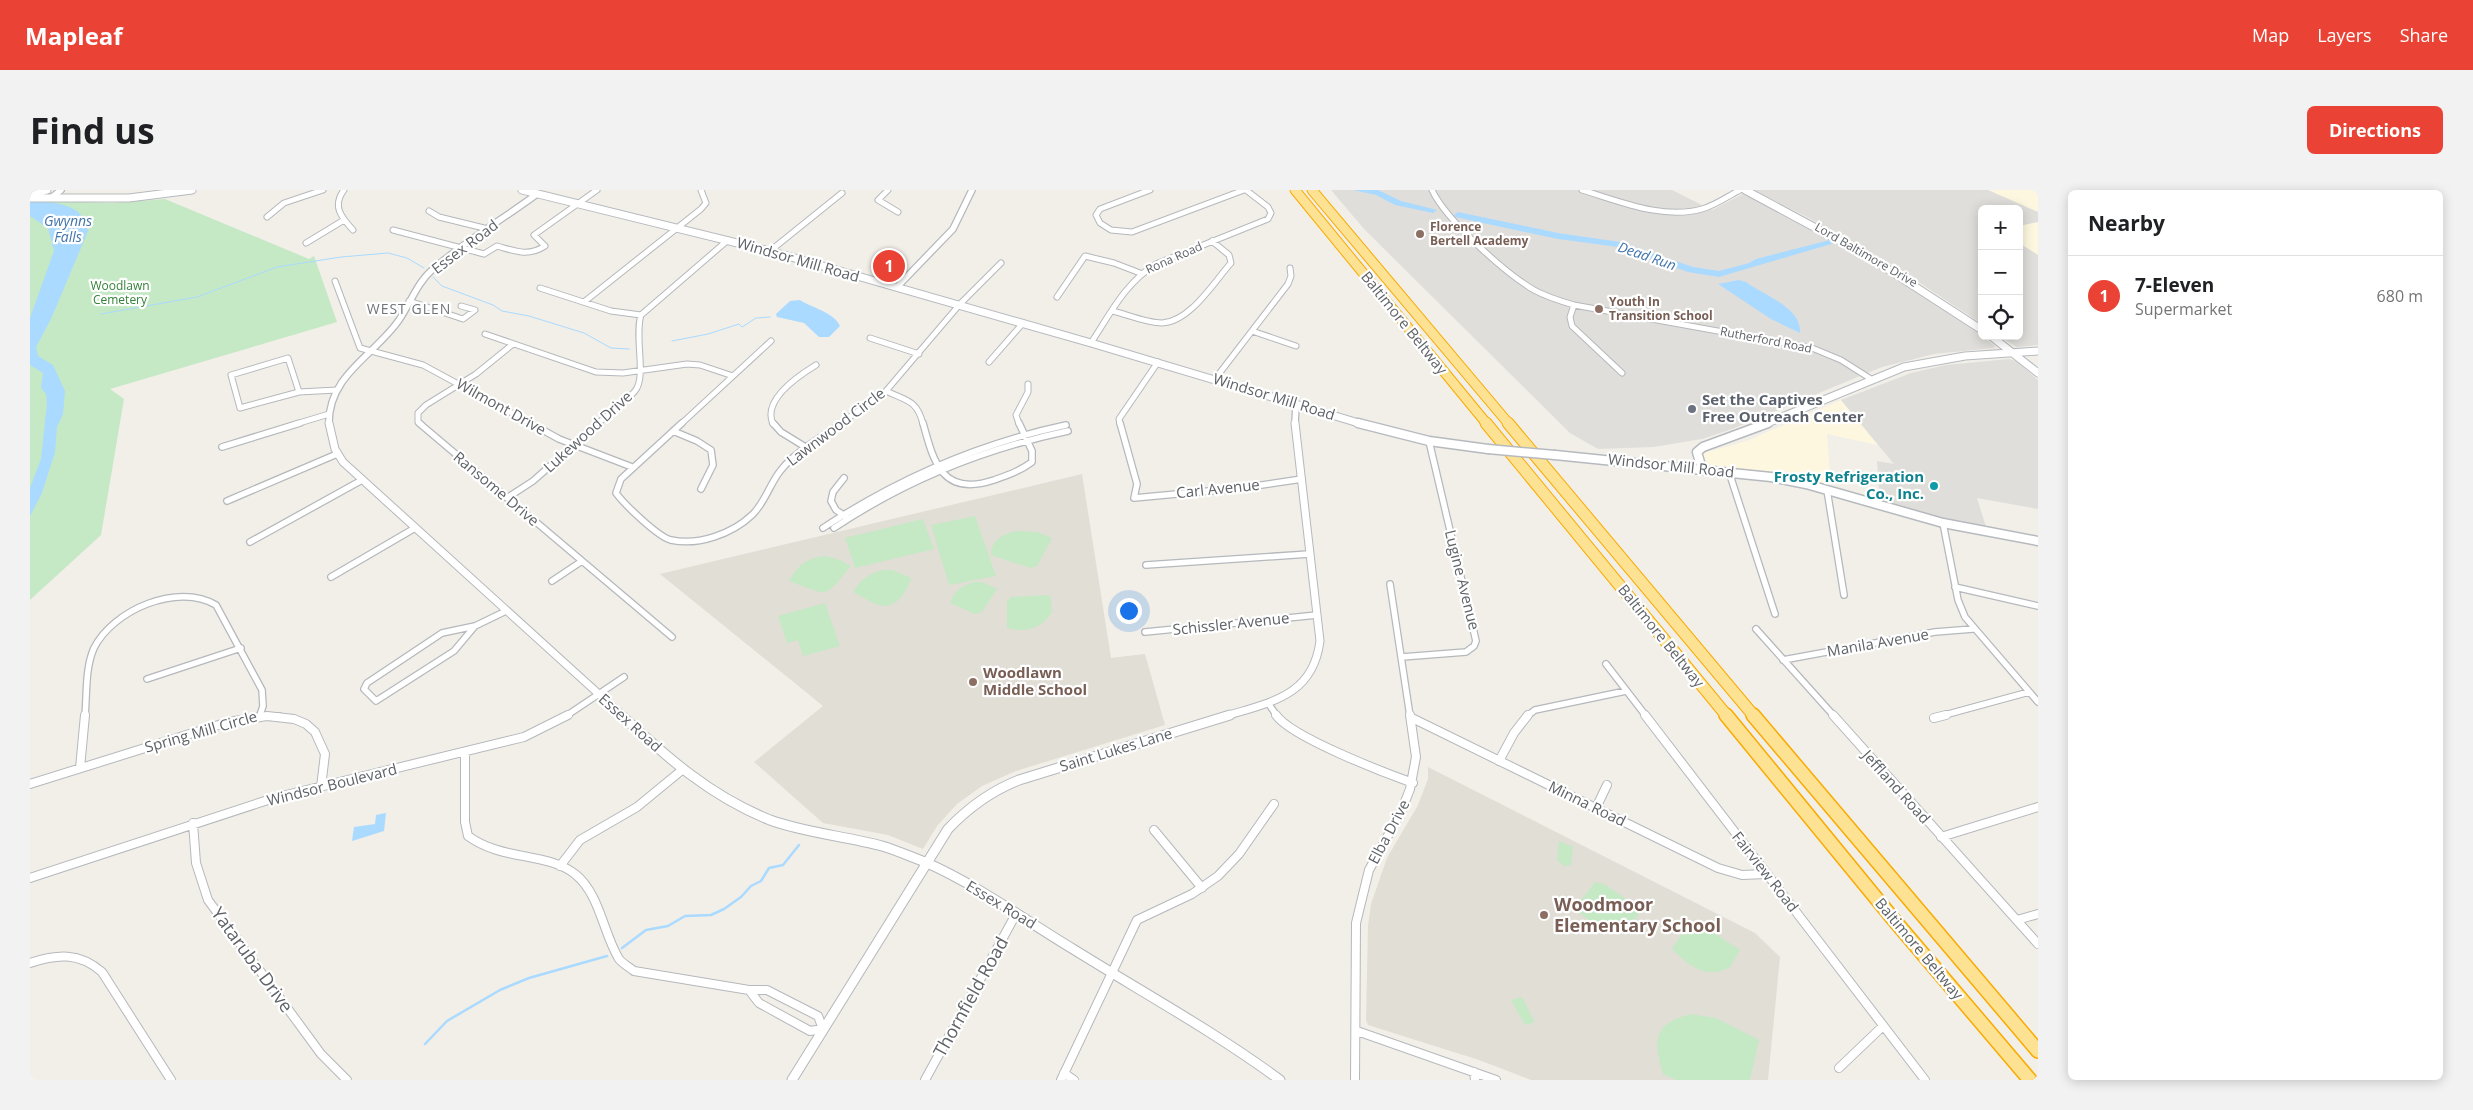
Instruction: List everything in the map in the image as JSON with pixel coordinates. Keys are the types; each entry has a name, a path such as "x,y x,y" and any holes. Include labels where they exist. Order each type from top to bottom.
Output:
{"highway":[{"name":"Baltimore Beltway","path":"1295,190 1875,897 2030,1080"},
{"name":"Baltimore Beltway","path":"1312,190 1913,906 2038,1051"}],"main road":[{"path":"31,195 47,190"},
{"path":"72,190 79,195"},
{"path":"59,194 99,198 148,197 192,190"},
{"name":"Windsor Mill Road","path":"522,190 770,250 1091,342 1296,405 1429,441 1702,469 1791,481 1943,523 2038,541"},
{"name":"Lord Baltimore Drive","path":"1746,190 1825,230 1877,260 1978,327"},
{"path":"31,195 59,194 99,198"},
{"path":"1995,340 2038,374"},
{"path":"1702,469 1697,455 1700,449 1740,435 1870,379 1904,368 1941,360 2038,352"}],"street":[{"path":"266,217 284,203 324,190"},
{"path":"344,190 338,196 336,206 344,220 353,230"},
{"path":"393,230 484,254 497,246 526,254 537,252 545,246 534,235 597,190"},
{"path":"584,302 704,206 706,203 701,190"},
{"path":"888,190 878,200 898,212"},
{"path":"897,287 953,229 972,190"},
{"path":"1150,190 1100,209 1096,218 1111,230 1132,232 1245,190"},
{"name":"Rona Road","path":"1091,342 1130,284 1140,273 1156,264 1264,221 1271,216 1268,207 1245,190"},
{"name":"Rutherford Road","path":"1432,190 1440,206 1521,281 1541,293 1574,305 1812,348 1841,360 1870,379"},
{"path":"1582,190 1660,210 1679,212 1704,209 1740,190"},
{"path":"770,250 842,193"},
{"name":"Essex Road","path":"537,194 462,247 425,277 394,327 351,368 337,390 329,414 330,439 337,454 362,480 682,770 724,798 771,820 814,832 883,846 926,863 1016,914 1253,1060 1280,1080"},
{"path":"429,210 439,217 488,229"},
{"path":"306,243 344,220"},
{"path":"540,288 617,313 641,315 728,240"},
{"path":"1113,311 1161,322 1181,319 1231,263 1229,255 1212,241"},
{"path":"1057,297 1085,256 1114,263 1140,273"},
{"name":"Lawnwood Circle","path":"771,341 621,479 617,488 618,498 621,502 669,540 694,542 727,532 746,522 760,505 781,469 886,391 920,354 960,304 1002,263"},
{"path":"1215,379 1288,284 1291,276 1290,268"},
{"path":"335,281 358,347 369,350"},
{"path":"409,301 463,319 475,310 461,306"},
{"path":"1574,305 1570,317 1572,326 1622,373"},
{"name":"Lukewood Drive","path":"507,498 533,480 575,445 636,390 640,380 637,329 641,315"},
{"path":"989,362 1023,324"},
{"path":"1252,331 1296,346"},
{"path":"485,334 596,372 613,374 693,364 733,376"},
{"path":"870,338 920,354"},
{"name":"Ransome Drive","path":"513,344 460,384 422,409 417,418 418,422 672,637"},
{"name":"Wilmont Drive","path":"369,350 415,361 549,434 632,467"},
{"path":"298,392 288,358 231,375 240,408 298,392 337,390"},
{"name":"Carl Avenue","path":"1158,362 1119,419 1137,484 1134,498 1241,488 1302,479"},
{"path":"807,448 774,426 770,418 770,408 775,400 800,374 816,365"},
{"path":"886,391 910,402 919,409 928,445 938,466 954,483 967,486 1019,472 1029,466 1034,458 1016,415 1028,392 1028,384"},
{"name":"Saint Lukes Lane","path":"792,1080 926,863 948,829 964,810 987,793 1004,785 1268,703 1291,694 1301,686 1316,665 1320,641 1294,415 1296,405"},
{"path":"222,447 329,414"},
{"path":"822,528 897,482 1025,437 1067,428"},
{"path":"673,431 703,443 714,456 714,466 701,489"},
{"name":"Lugine Avenue","path":"1402,657 1466,652 1474,646 1476,641 1429,441"},
{"path":"227,501 337,454"},
{"path":"834,528 938,466"},
{"path":"1729,472 1775,614"},
{"path":"844,478 832,497 833,506 848,518"},
{"path":"250,542 362,480"},
{"path":"1827,490 1844,595"},
{"path":"1943,523 1960,609 1973,629 2038,702"},
{"path":"331,577 415,528"},
{"path":"1146,565 1310,554"},
{"path":"552,581 582,561"},
{"name":"Elba Drive","path":"1355,1080 1357,1031 1356,923 1360,900 1374,859 1403,809 1413,783 1416,757 1412,718 1390,584"},
{"path":"1956,587 2038,606"},
{"path":"80,768 91,657 100,640 120,620 144,607 170,598 182,596 203,598 210,601 220,610 262,690 263,706 260,715"},
{"path":"475,626 454,651 376,702 364,689 367,683 442,633 475,626 489,621 506,611"},
{"name":"Schissler Avenue","path":"1145,632 1317,615"},
{"name":"Jeffland Road","path":"1756,629 2038,944"},
{"name":"Manila Avenue","path":"1783,660 1934,632 1973,629"},
{"path":"147,679 206,662 240,648"},
{"name":"Fairview Road","path":"1606,664 1924,1080"},
{"name":"Windsor Boulevard","path":"30,878 274,798 524,738 541,731 574,712 624,677"},
{"path":"1499,761 1517,726 1522,719 1535,710 1626,691"},
{"path":"1934,718 2029,692"},
{"path":"1268,703 1279,719 1291,728 1373,769 1413,783"},
{"name":"Spring Mill Circle","path":"30,784 228,722 260,715 274,715 298,721 317,735 324,754 321,787"},
{"name":"Minna Road","path":"1412,718 1730,873 1748,877 1766,874"},
{"path":"465,753 465,822 468,836 484,847 560,866 579,875 586,884 615,952 627,967 643,973 749,990 767,990 818,1016 824,1029 810,1031 759,1002 749,990"},
{"path":"560,866 580,840 637,807 682,770"},
{"path":"1596,808 1607,785"},
{"path":"1074,1080 1062,1077 1137,920 1202,888 1236,859 1274,804"},
{"path":"1941,837 2038,807"},
{"name":"Yataruba Drive","path":"194,824 196,874 208,900 321,1054 347,1080"},
{"path":"1154,830 1202,888"},
{"name":"Thornfield Road","path":"925,1080 1016,914"},
{"path":"2017,920 2038,914"},
{"path":"30,963 63,955 87,958 102,972 171,1080"},
{"path":"1839,1068 1883,1026"},
{"path":"1357,1031 1474,1076 1496,1080"}],"shaded area":[{"path":"1331,190 1672,190 1712,210 1743,194 1860,255 1957,318 1978,333 1978,340 1987,340 1995,346 1994,348 1934,354 1882,367 1732,429 1702,439 1653,447 1598,449 1570,433 1365,230"},
{"path":"1753,190 1988,190 2022,205 1978,205 1978,321 1888,262 1807,217"},
{"path":"1988,190 2038,190 2038,212"},
{"path":"2023,205 2038,212 2038,222 2023,225"},
{"path":"2038,222 2038,255 2023,246 2023,225"},
{"path":"2023,246 2038,255 2038,345 2017,347 2006,340 2023,340"},
{"path":"2009,359 2016,361 2038,380 2038,509 1977,498 1986,527 1880,504 1877,461 1894,464 1841,400 1911,373 1946,365"},
{"path":"1841,400 1878,445 1827,434 1831,489 1718,468 1707,463 1703,457 1703,453 1747,441"},
{"name":"Woodlawn Middle School","path":"1082,474 1111,658 1145,654 1165,725 1016,771 982,786 957,804 937,826 923,849 888,835 823,823 754,762 823,706 660,574"},
{"name":"Woodmoor Elementary School","path":"1428,767 1755,933 1780,957 1768,1080 1531,1080 1479,1060 1368,1025 1366,1020 1368,926 1371,904 1387,858 1418,805 1428,779"}],"green space":[{"name":"Woodlawn Cemetery","path":"165,199 309,259 314,256 337,322 110,389 124,399 101,535 30,600 30,200 111,203"},
{"path":"975,516 996,576 949,585 931,525"},
{"path":"923,519 934,549 855,568 845,538"},
{"path":"1016,531 1037,532 1052,538 1037,566 1030,568 991,555 993,545 999,538"},
{"path":"825,556 840,560 851,566 830,590 819,592 789,581 804,563 813,558"},
{"path":"882,570 892,570 911,578 904,594 896,602 884,606 878,605 853,592 865,578"},
{"path":"974,582 982,582 997,589 982,612 975,614 950,603 959,589"},
{"path":"1050,595 1052,612 1038,626 1027,630 1007,628 1007,601 1011,597"},
{"path":"825,603 840,646 803,656 798,640 787,643 778,616"},
{"path":"1559,841 1573,847 1571,865 1564,866 1557,860"},
{"path":"1595,882 1604,884 1641,909 1627,927 1619,930 1610,930 1601,927 1583,916 1575,908"},
{"path":"1690,922 1700,924 1740,950 1730,967 1722,971 1706,972 1691,966 1672,949"},
{"path":"1522,997 1535,1022 1525,1025 1511,1000"},
{"path":"1691,1014 1716,1018 1759,1040 1750,1080 1676,1080 1663,1074 1657,1042 1659,1035 1669,1023"}],"water":[{"name":"Gwynns Falls","path":"30,201 48,202 74,209 86,222 88,231 51,319 36,347 38,356 53,365 65,391 63,414 57,427 55,452 42,493 30,516 30,488 41,459 47,403 46,394 41,388 43,373 30,365 30,318 54,251 48,228 30,216"},
{"path":"1739,280 1746,282 1788,309 1795,316 1799,324 1800,333 1771,319 1718,284"},
{"path":"800,300 833,317 840,326 829,337 819,337 804,323 777,317 776,314 790,301"},
{"path":"386,813 384,831 352,841 354,827 375,824 376,815"}],"waterway":[{"name":"Dead Run","path":"1357,190 1378,193 1398,203 1433,210"},
{"name":"Dead Run","path":"1458,215 1558,236 1620,245 1691,270 1719,274 1751,266 1759,261 1834,242"},
{"path":"101,314 197,297 277,267 341,257 388,253 407,258 424,268"},
{"path":"433,277 442,286 493,305 502,311 529,316 584,333 611,348 629,349"},
{"path":"672,341 708,334 739,324 742,327 756,318 770,317"},
{"path":"622,948 646,930 668,926 685,916 711,915 724,909 741,897 751,886 761,881 769,868 783,865 799,845"},
{"path":"425,1044 447,1021 500,990 529,978 607,956"}],"place":[{"name":"Florence Bertell Academy","path":"1420,234"},
{"name":"7-Eleven","path":"889,266"},
{"name":"Youth In Transition School","path":"1599,309"},
{"name":"Set the Captives Free Outreach Center","path":"1692,409"},
{"name":"Frosty Refrigeration Co., Inc.","path":"1934,486"},
{"name":"Woodlawn Middle School","path":"973,682"},
{"name":"Woodmoor Elementary School","path":"1544,915"}],"district":[{"name":"WEST GLEN","path":"409,309"}]}
